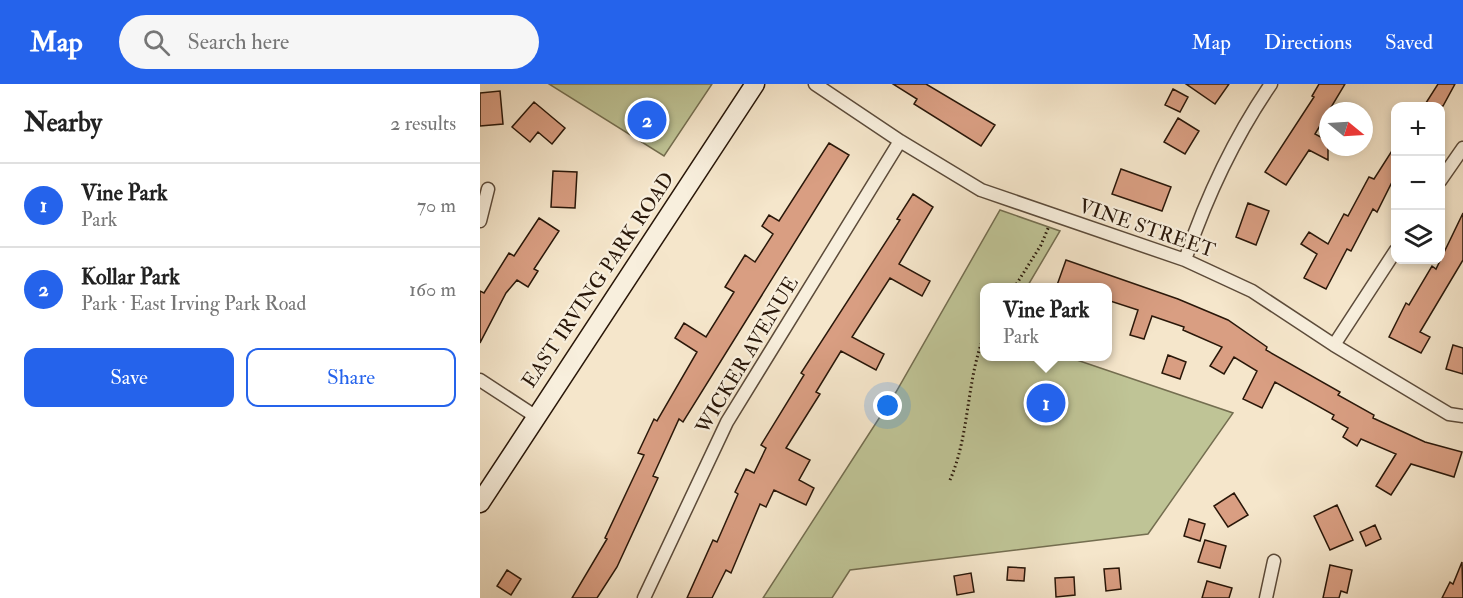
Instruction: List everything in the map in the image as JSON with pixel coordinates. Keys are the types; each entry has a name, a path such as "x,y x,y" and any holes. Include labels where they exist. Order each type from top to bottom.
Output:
{"main road":[{"name":"EAST IRVING PARK ROAD","path":"480,502 755,84"}],"street":[{"name":"VINE STREET","path":"815,84 900,141 981,190 1185,260 1252,291 1334,345 1449,414 1463,416"},
{"path":"1185,260 1195,229 1245,123 1271,84"},
{"name":"WICKER AVENUE","path":"644,598 727,422 900,141"},
{"path":"1445,174 1463,148"},
{"path":"480,221 488,189"},
{"path":"1334,345 1391,256"},
{"path":"480,380 535,416"},
{"path":"1266,598 1274,561"}],"path":[{"path":"1017,283 1041,245 1054,216"},
{"path":"950,480 962,447 980,350"}],"green space":[{"path":"549,84 712,84 664,156"},
{"path":"1000,210 1060,231 1029,283 980,283 980,361 1080,361 1233,413 1148,534 850,570 832,598 763,598 896,392"}],"building":[{"path":"893,84 926,84 995,125 981,146 914,104 917,99"},
{"path":"1186,84 1229,84 1215,104"},
{"path":"1319,84 1345,84 1334,102 1319,102 1319,127 1315,134 1319,136 1319,155 1309,150 1286,185 1265,172 1314,97 1312,96"},
{"path":"1438,84 1455,84 1445,102 1427,102"},
{"path":"1173,89 1188,97 1180,112 1165,105"},
{"path":"500,91 503,124 480,126 480,93"},
{"path":"534,102 565,128 552,144 538,132 530,142 512,127"},
{"path":"1178,118 1199,131 1185,154 1164,142"},
{"path":"829,143 849,155 683,422 679,419 653,476 658,478 617,567 597,598 572,598 607,539 605,538 644,455 638,453 654,419 657,421 697,352 675,338 684,323 706,337 734,292 725,287 745,255 755,262 773,234 762,226 769,215 779,221"},
{"path":"1391,152 1391,184 1377,212 1373,209 1351,251 1347,249 1326,289 1304,278 1317,254 1301,244 1309,232 1328,244 1344,214 1348,216 1369,177 1374,179"},
{"path":"1121,169 1171,187 1162,211 1112,194"},
{"path":"553,171 577,172 575,208 551,207"},
{"path":"913,194 933,207 899,264 930,281 922,296 890,278 852,337 884,354 876,370 841,351 816,392 820,394 786,448 810,460 799,480 814,488 806,505 774,490 766,507 760,504 731,573 726,570 712,598 687,598 713,540 717,542 746,469 754,473 766,448 761,445 804,375 801,373 900,220 897,219"},
{"path":"1248,203 1269,211 1256,245 1236,237"},
{"path":"1463,213 1463,260 1420,332 1430,337 1421,353 1389,337 1406,303 1409,305 1432,266 1436,269 1438,264 1445,264 1445,250"},
{"path":"539,218 559,231 534,269 538,271 528,287 517,280 506,293 480,343 480,291 484,293 509,253 514,256"},
{"path":"1066,260 1178,299 1228,320 1267,347 1266,350 1340,392 1338,395 1374,415 1373,418 1425,442 1462,452 1454,477 1411,464 1391,495 1376,486 1396,454 1361,439 1357,446 1343,437 1348,428 1332,419 1334,415 1275,382 1262,408 1243,399 1257,371 1234,357 1224,374 1210,366 1222,347 1183,330 1184,327 1152,316 1144,339 1130,335 1138,310 1112,302 1112,283 1058,283"},
{"path":"1453,345 1463,348 1463,374 1446,369"},
{"path":"1168,355 1186,362 1180,379 1162,373"},
{"path":"1234,493 1248,515 1228,527 1214,506"},
{"path":"1337,505 1353,540 1330,550 1314,516"},
{"path":"1189,519 1205,524 1200,541 1184,536"},
{"path":"1375,525 1381,539 1366,546 1360,532"},
{"path":"1205,540 1226,546 1220,568 1198,562"},
{"path":"1462,562 1463,598 1442,598 1450,582 1453,584"},
{"path":"1330,565 1352,570 1347,593 1341,591 1339,598 1323,598"},
{"path":"1008,567 1025,568 1024,581 1007,580"},
{"path":"1119,568 1121,589 1106,591 1104,569"},
{"path":"507,570 521,579 511,595 497,586"},
{"path":"971,573 974,592 957,595 954,576"},
{"path":"1074,577 1075,595 1056,597 1055,578"},
{"path":"1207,581 1232,588 1229,598 1202,598"}],"place":[{"name":"Kollar Park","path":"647,120"},
{"name":"Vine Park","path":"1046,403"}]}
